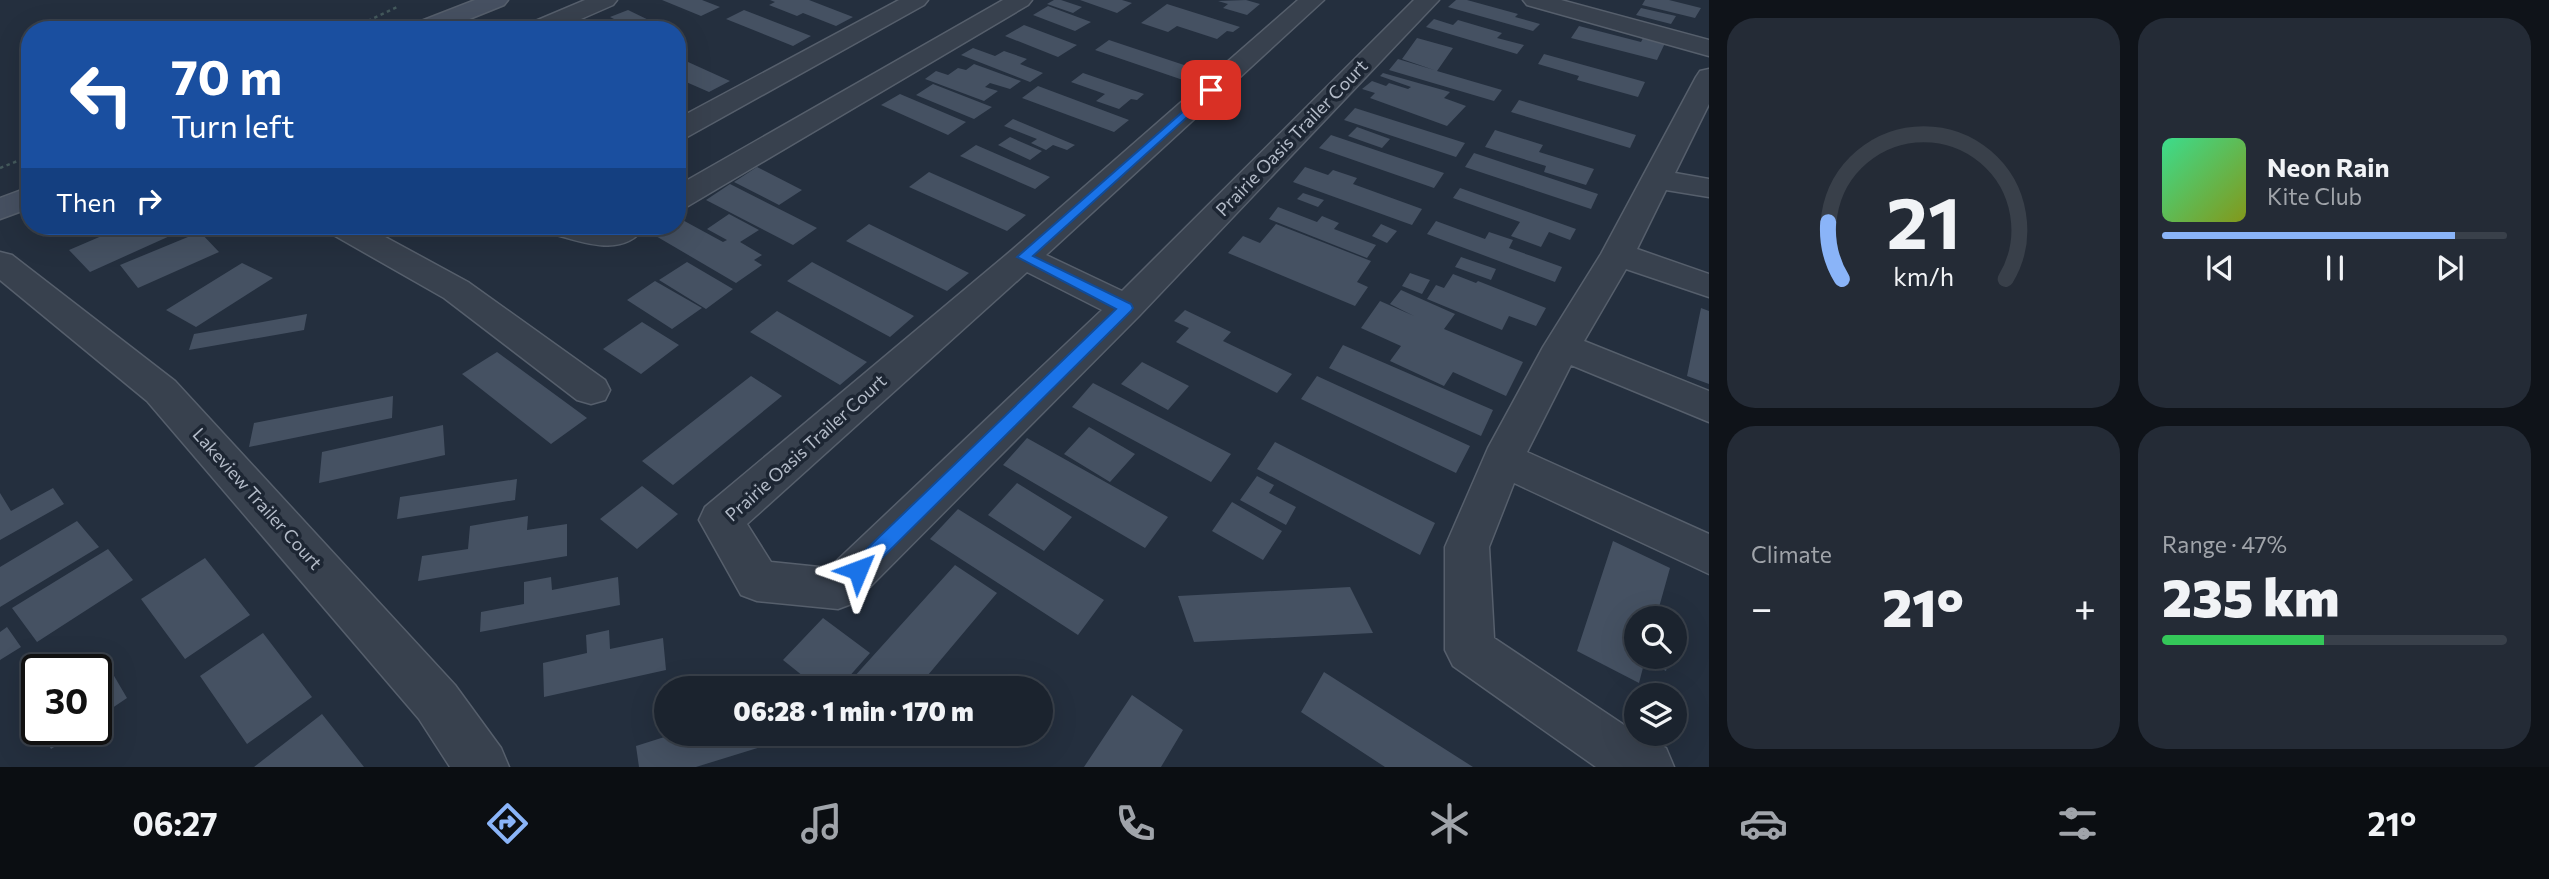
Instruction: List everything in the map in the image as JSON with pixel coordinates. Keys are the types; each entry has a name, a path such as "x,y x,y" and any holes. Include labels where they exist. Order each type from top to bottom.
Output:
{"street":[{"path":"443,21 496,0"},
{"path":"556,21 605,0"},
{"path":"686,126 916,0"},
{"path":"686,194 1020,0"},
{"name":"Prairie Oasis Trailer Court","path":"1312,0 1024,257 721,520 757,581 838,589 1126,308 1427,0"},
{"path":"1535,0 1709,48"},
{"path":"1647,767 1620,752 1470,650 1467,547 1503,459 1562,347 1618,254 1709,77"},
{"path":"716,110 780,140"},
{"path":"1657,179 1709,188"},
{"path":"0,210 21,200"},
{"path":"357,235 456,290 592,390"},
{"path":"598,235 610,238 615,235"},
{"path":"1618,254 1709,286"},
{"path":"1024,257 1126,308"},
{"name":"Lakeview Trailer Court","path":"0,263 161,391 437,702 482,767"},
{"path":"1562,347 1709,407"},
{"path":"1503,459 1709,555"}],"path":[{"path":"368,21 402,5"},
{"path":"0,168 21,160"}],"building":[{"path":"662,0 702,0 720,7 701,16"},
{"path":"770,0 809,0 853,17 836,26 803,13 797,16 769,5 775,2"},
{"path":"1054,0 1082,7 1073,13 1047,4"},
{"path":"1080,0 1122,0 1132,3 1117,13"},
{"path":"1246,0 1260,4 1247,15 1223,8 1228,4 1218,1"},
{"path":"1456,0 1467,0 1518,14 1515,17 1540,24 1533,31 1448,7"},
{"path":"1645,0 1669,0 1701,8 1695,18 1642,5"},
{"path":"1167,4 1240,27 1233,32 1227,31 1217,39 1177,26 1168,32 1141,23"},
{"path":"1048,6 1091,22 1075,31 1033,15"},
{"path":"1641,8 1676,16 1671,24 1636,15"},
{"path":"628,10 651,21 618,21 610,17"},
{"path":"744,10 811,36 793,46 726,19"},
{"path":"1434,19 1453,25 1458,20 1502,33 1497,38 1524,45 1517,54 1426,27"},
{"path":"1024,25 1077,45 1058,57 1005,36"},
{"path":"1579,26 1641,42 1644,36 1666,41 1657,60 1571,38"},
{"path":"1417,38 1453,48 1437,71 1502,90 1494,101 1389,70 1398,59 1434,70 1402,59"},
{"path":"1109,40 1196,69 1183,80 1095,50"},
{"path":"973,48 995,56 1004,51 1027,59 1020,64 1043,73 1030,82 961,55"},
{"path":"1544,54 1645,82 1638,97 1577,80 1579,76 1538,64"},
{"path":"686,61 730,81 709,92 686,82"},
{"path":"974,64 1021,81 1010,89 990,83 985,87 998,91 984,101 925,79 936,71 948,75 958,68 966,70"},
{"path":"1083,73 1144,94 1137,100 1131,99 1119,109 1096,101 1105,94 1071,82"},
{"path":"1383,73 1450,92 1444,98 1466,106 1447,126 1370,98 1375,93 1362,89 1372,81 1386,86 1389,83 1408,89 1411,87 1380,76"},
{"path":"933,84 992,107 974,119 916,95"},
{"path":"1038,86 1129,120 1114,132 1022,98"},
{"path":"900,94 966,122 948,135 881,105"},
{"path":"1519,100 1636,135 1630,148 1511,112"},
{"path":"1355,108 1465,143 1456,157 1344,120"},
{"path":"1013,119 1075,145 1067,150 1053,145 1046,150 1031,143 1037,139 1004,126"},
{"path":"1357,127 1390,139 1382,148 1348,136"},
{"path":"1495,130 1543,145 1539,152 1594,169 1586,185 1544,172 1546,166 1485,147"},
{"path":"1331,135 1444,173 1434,188 1319,148"},
{"path":"1010,137 1042,151 1030,160 998,145"},
{"path":"976,145 1050,177 1035,189 960,156"},
{"path":"1474,153 1598,194 1591,209 1465,167"},
{"path":"757,167 802,190 779,205 734,182"},
{"path":"1305,167 1328,175 1333,170 1357,178 1353,184 1422,209 1412,225 1293,182"},
{"path":"929,172 1026,215 1007,231 909,187"},
{"path":"730,184 817,228 793,245 706,200"},
{"path":"1460,188 1576,229 1570,240 1549,232 1541,247 1511,236 1520,222 1453,198"},
{"path":"1303,193 1324,200 1318,207 1297,199"},
{"path":"1278,207 1317,222 1322,216 1339,223 1334,229 1376,245 1367,258 1269,219"},
{"path":"729,214 759,230 740,242 762,255 754,260 762,265 736,283 654,235 686,235 686,222 723,242 727,240 707,229"},
{"path":"1436,221 1485,239 1489,232 1513,240 1509,248 1562,267 1555,282 1427,234"},
{"path":"869,224 969,273 947,291 846,241"},
{"path":"1276,224 1371,261 1357,282 1368,287 1355,306 1228,253 1243,236 1260,243"},
{"path":"1381,224 1397,231 1387,243 1372,236"},
{"path":"104,235 172,235 90,272 69,250"},
{"path":"193,235 203,235 219,252 138,288 120,265"},
{"path":"1461,257 1496,269 1491,280 1455,267"},
{"path":"687,262 733,289 706,309 659,280"},
{"path":"812,262 914,316 890,337 787,281"},
{"path":"242,263 273,278 196,327 166,310"},
{"path":"1410,273 1430,280 1422,294 1402,286"},
{"path":"1453,274 1546,308 1536,326 1509,316 1502,330 1427,299 1436,285 1444,288"},
{"path":"655,281 702,308 672,329 627,300"},
{"path":"1401,290 1455,314 1444,329 1523,362 1506,396 1453,372 1444,386 1390,361 1401,346 1361,328 1380,301 1414,316 1390,304"},
{"path":"1701,308 1709,311 1709,384 1687,376"},
{"path":"1185,310 1231,332 1223,341 1292,374 1277,393 1176,342 1189,328 1174,321"},
{"path":"777,311 867,362 840,385 750,332"},
{"path":"307,314 304,330 189,350 194,334"},
{"path":"642,322 679,345 641,374 603,349"},
{"path":"1343,345 1493,410 1481,436 1329,368"},
{"path":"497,352 587,418 551,444 462,374"},
{"path":"1142,362 1189,386 1168,410 1121,384"},
{"path":"751,376 782,396 673,485 642,461"},
{"path":"1317,376 1470,446 1456,473 1301,399"},
{"path":"1093,383 1231,454 1211,482 1072,407"},
{"path":"393,396 392,418 249,447 254,423"},
{"path":"443,425 445,455 319,483 322,452"},
{"path":"1089,427 1135,454 1110,482 1064,454"},
{"path":"1027,438 1168,517 1145,548 1003,465"},
{"path":"1275,442 1435,523 1420,555 1257,469"},
{"path":"1257,476 1274,485 1269,493 1296,507 1286,525 1240,500"},
{"path":"517,479 515,500 397,519 400,497"},
{"path":"1017,483 1072,517 1044,551 988,515"},
{"path":"642,486 678,514 637,549 600,519"},
{"path":"53,488 64,504 0,540 0,493 11,511"},
{"path":"1232,502 1282,531 1263,560 1212,531"},
{"path":"958,509 1104,600 1078,635 930,539"},
{"path":"528,516 527,530 567,524 567,556 418,581 422,556 468,549 470,526"},
{"path":"77,521 99,547 0,607 0,567"},
{"path":"1613,541 1670,568 1659,606 1624,606 1624,669 1643,669 1639,683 1577,651"},
{"path":"108,549 133,580 37,642 12,608"},
{"path":"205,558 250,615 185,659 141,599"},
{"path":"955,565 997,593 927,676 855,676"},
{"path":"551,577 552,590 618,577 620,605 480,632 481,612 524,604 524,582"},
{"path":"1350,587 1373,633 1194,642 1178,596"},
{"path":"823,618 870,653 850,676 803,676 783,660"},
{"path":"7,627 21,647 0,660 0,632"},
{"path":"609,630 610,649 663,638 666,670 544,697 543,663 587,653 586,635"},
{"path":"263,633 312,697 247,744 200,676"},
{"path":"112,672 127,698 112,708"},
{"path":"1324,672 1473,767 1385,767 1301,712"},
{"path":"1132,695 1183,730 1161,767 1084,767"},
{"path":"322,714 364,767 254,767"},
{"path":"654,740 654,746 764,746 696,767 639,767 636,746"}],"route":[{"path":"858,570 1126,308 1024,257 1211,90"}]}
